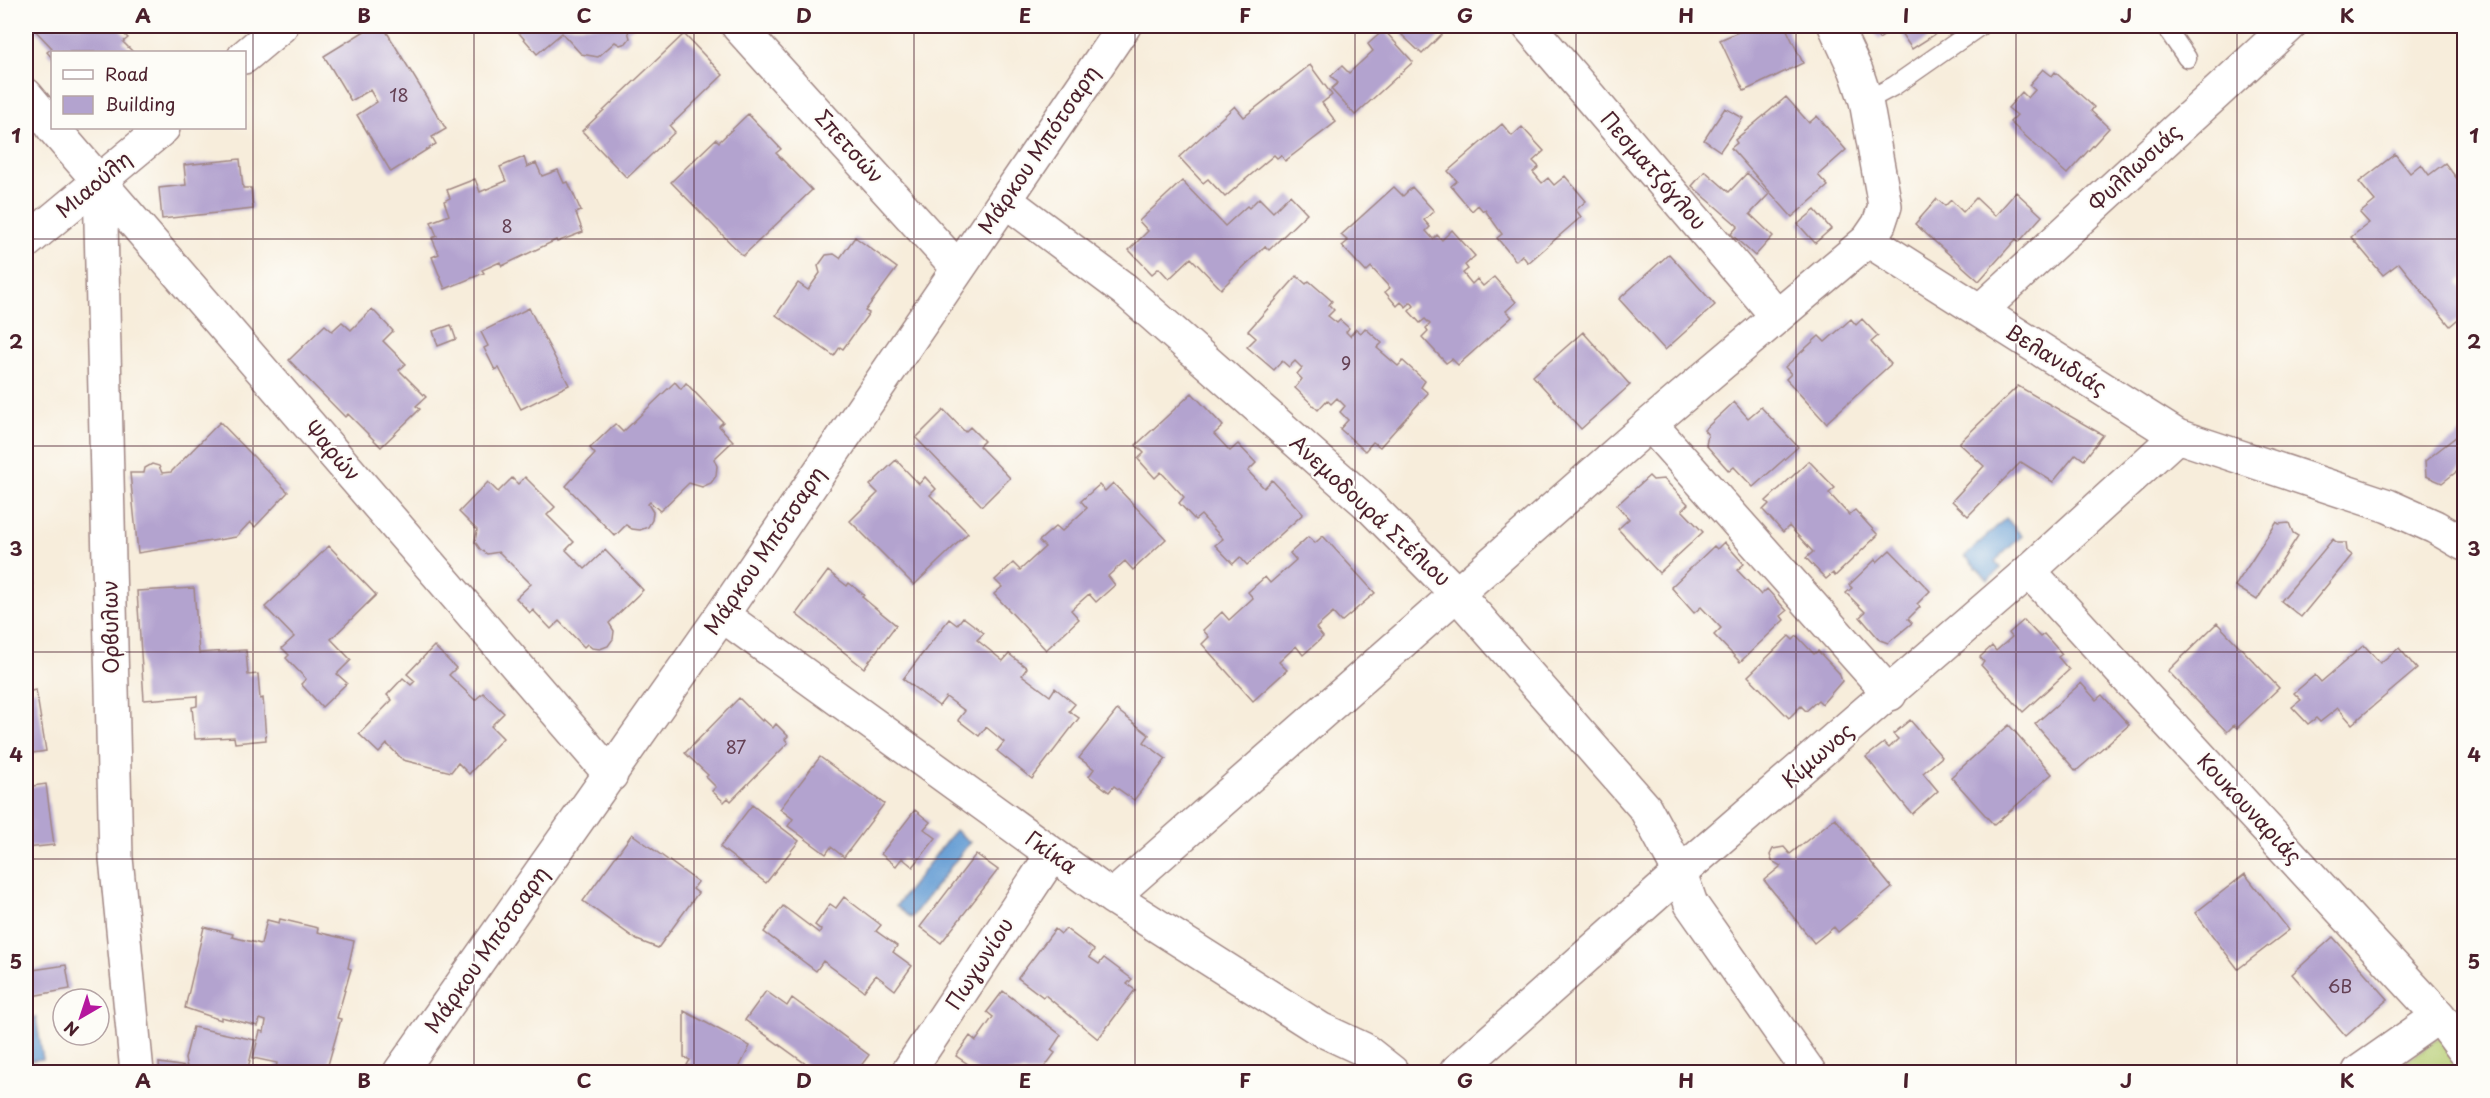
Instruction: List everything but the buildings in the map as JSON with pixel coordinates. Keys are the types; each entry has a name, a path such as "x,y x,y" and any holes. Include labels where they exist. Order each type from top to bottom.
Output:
{"street":[{"path":"246,55 281,26"},
{"name":"Σπετσών","path":"738,26 958,268"},
{"name":"Μάρκου Μπότσαρη","path":"400,1072 722,615 1124,26"},
{"name":"Πεσματζόγλου","path":"1529,26 1777,316"},
{"path":"1112,897 1650,424 1868,240 1879,224 1886,206 1866,101 1856,71 1835,26"},
{"name":"Φυλλωσιάς","path":"1980,311 2289,26"},
{"name":"Ψαρών","path":"26,95 51,125"},
{"name":"Ψαρών","path":"55,129 611,775"},
{"name":"Μιαούλη","path":"26,243 162,129"},
{"name":"Ορβυλων","path":"100,182 116,858 137,1072"},
{"name":"Ανεμοδουρά Στέλιου","path":"1005,200 1125,290 1367,503 1457,594 1645,808 1680,873 1691,904 1809,1072"},
{"name":"Βελανιδιάς","path":"1868,240 2177,436 2388,506 2435,527 2464,544"},
{"path":"1650,424 1890,694"},
{"name":"Κίμωνος","path":"1456,1072 1680,873 2030,572 2177,436"},
{"name":"Κουκουναριάς","path":"2030,572 2439,1016 2464,1050"},
{"name":"Γκίκα","path":"722,615 1112,897 1320,1029 1363,1049 1392,1072"},
{"name":"Πωγωνίου","path":"908,1072 1052,855"},
{"path":"2359,1072 2439,1016"}],"lane":[{"path":"1866,101 1894,86 1980,26"},
{"path":"2165,26 2187,58"}],"green space":[{"path":"2441,1037 2464,1072 2389,1072"}],"water":[{"path":"2006,518 2022,536 1995,561 2001,568 1988,580 1965,556"},
{"path":"955,830 970,842 911,918 896,906"},
{"path":"36,1017 43,1059 26,1061 26,1018"}]}
